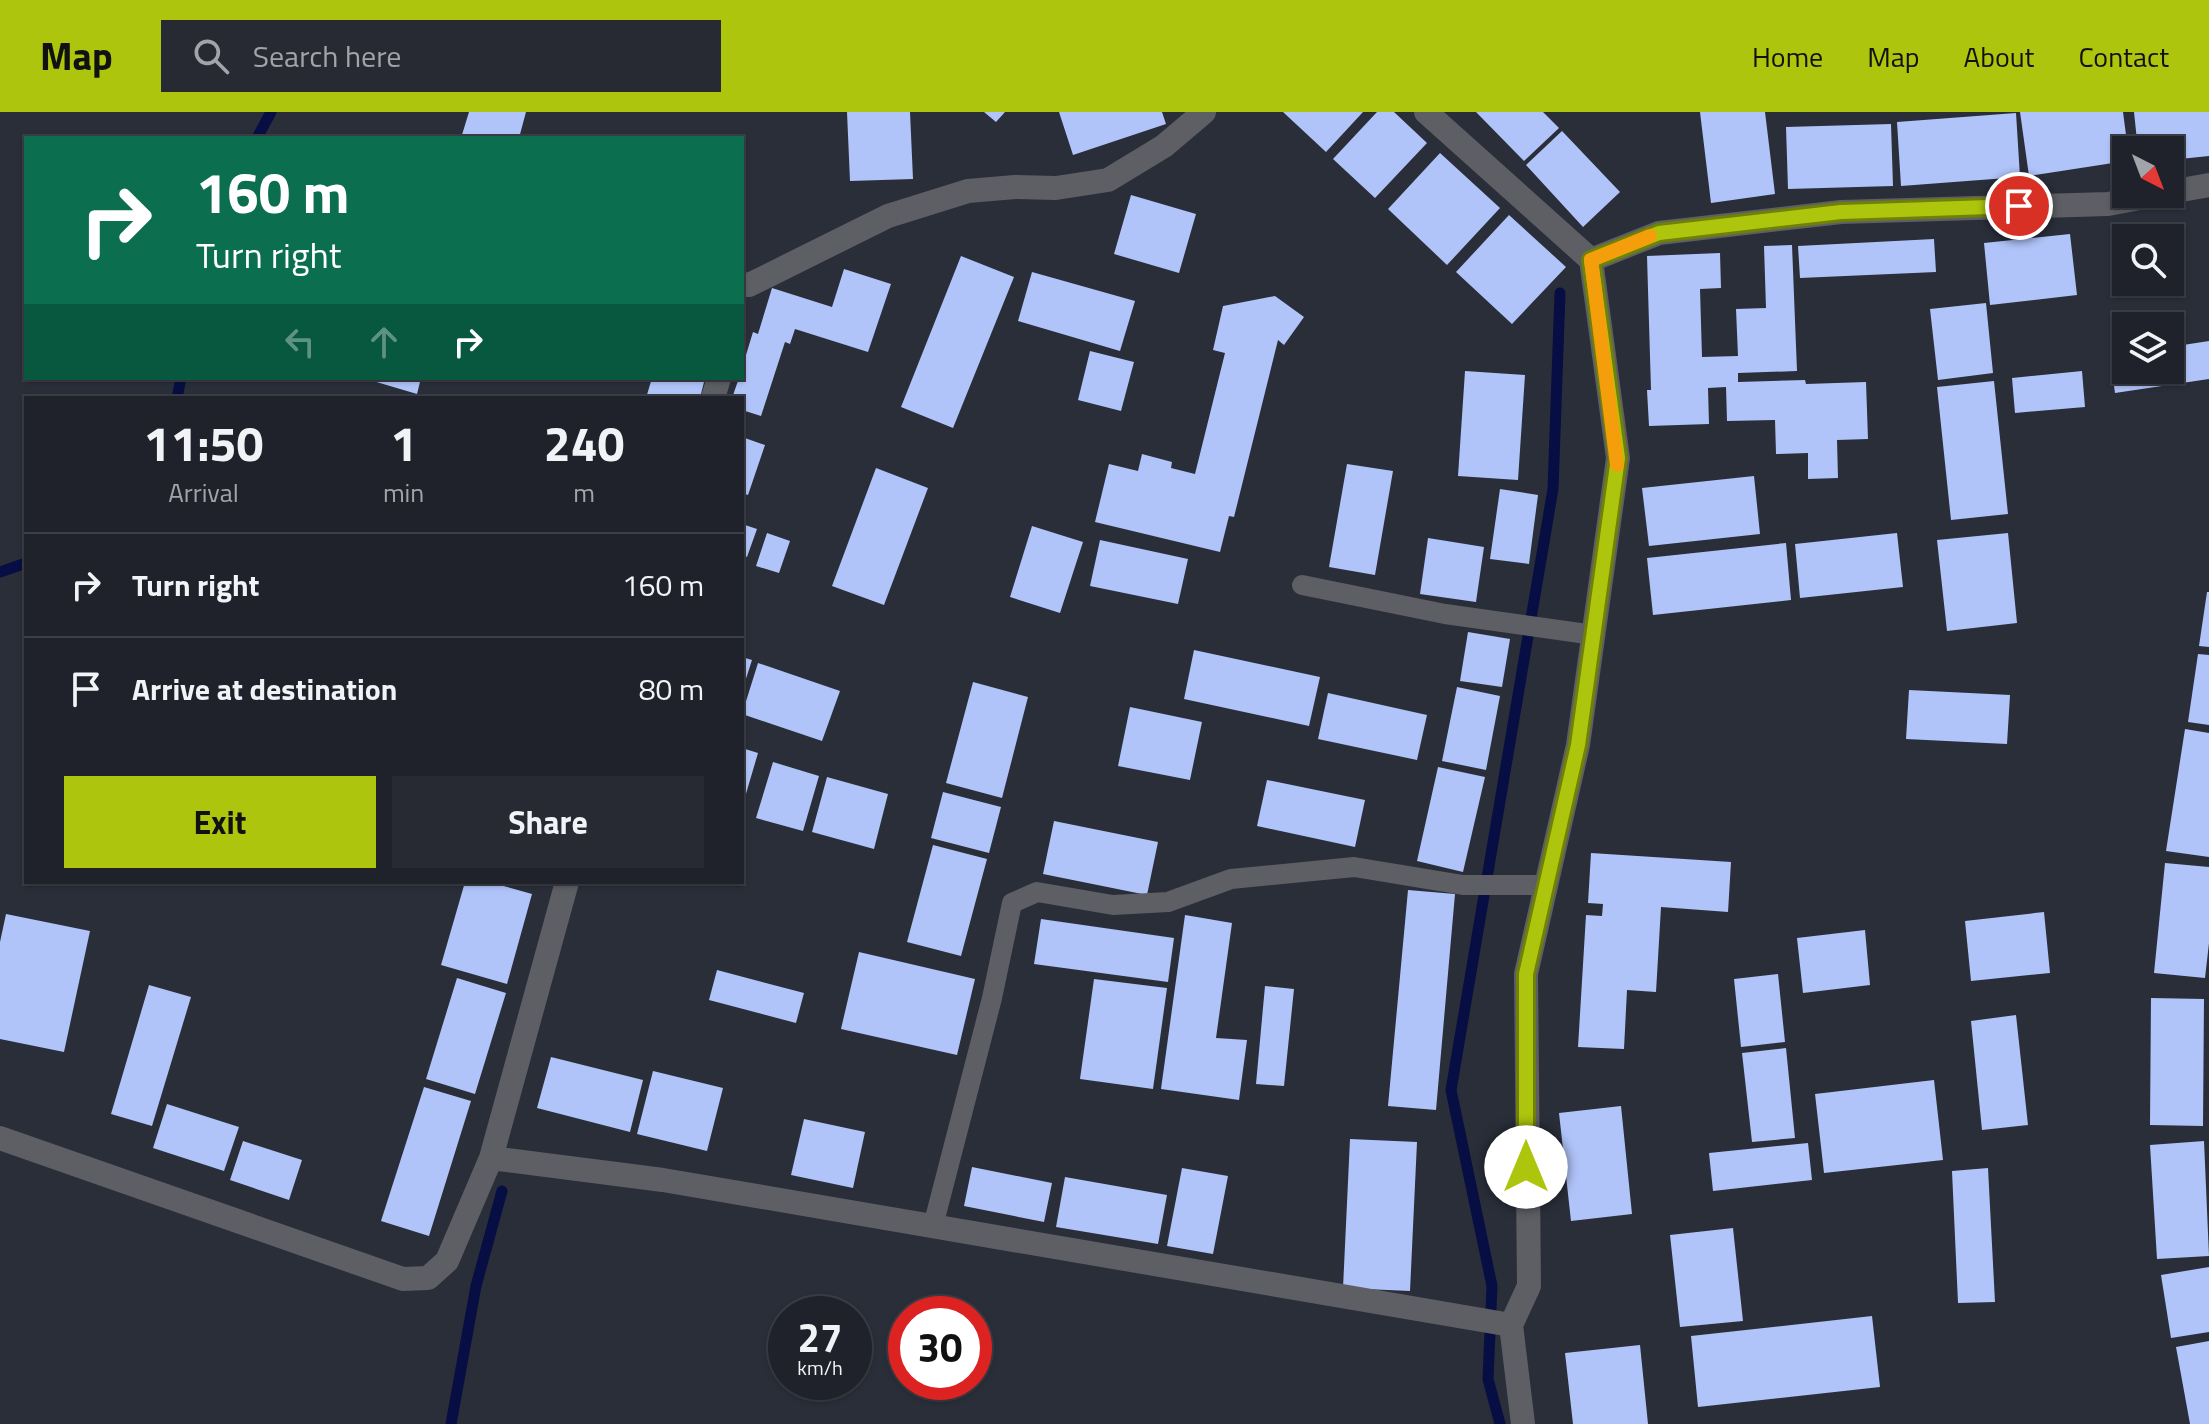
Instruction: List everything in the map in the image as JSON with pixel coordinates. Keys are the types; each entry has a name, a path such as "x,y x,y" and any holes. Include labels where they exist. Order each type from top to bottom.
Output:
{"street":[{"path":"744,292 888,216 968,191 1056,188 1108,180 1164,146 1204,112"},
{"path":"1426,112 1591,260 1618,458 1578,745 1526,974 1529,1286 1511,1325 1523,1424"},
{"path":"2184,189 2209,185"},
{"path":"1591,260 1659,233 1795,217 1841,212 2112,203"},
{"path":"0,1138 403,1279 428,1278 447,1261 491,1158 566,884"},
{"path":"491,1158 663,1180 1511,1325"}],"lane":[{"path":"1302,585 1445,614 1594,635"},
{"path":"933,1226 992,998 1012,903 1037,892 1113,905 1168,902 1231,879 1354,867 1463,885 1546,885"}],"building":[{"path":"469,112 526,112 520,136 462,136"},
{"path":"847,112 910,112 913,179 850,181"},
{"path":"984,112 1005,112 996,122"},
{"path":"1059,112 1162,112 1166,124 1073,155"},
{"path":"1283,112 1363,112 1326,152"},
{"path":"1377,112 1394,112 1427,143 1375,198 1333,159"},
{"path":"1476,112 1543,112 1559,128 1524,161"},
{"path":"1700,112 1765,112 1775,194 1711,203"},
{"path":"2020,112 2123,112 2126,136 2112,136 2112,163 2029,176"},
{"path":"2134,112 2209,112 2209,156 2184,159 2184,136 2137,136"},
{"path":"2016,113 2020,177 1901,186 1897,122"},
{"path":"1891,124 1893,186 1788,189 1786,127"},
{"path":"1562,131 1620,192 1583,227 1526,165"},
{"path":"1440,153 1500,208 1447,265 1388,209"},
{"path":"1131,195 1196,214 1179,273 1114,254"},
{"path":"1509,215 1566,267 1512,324 1456,272"},
{"path":"2070,234 2077,295 1990,305 1984,243"},
{"path":"1934,239 1936,272 1800,278 1798,246"},
{"path":"1792,245 1797,371 1738,373 1738,382 1866,382 1868,439 1837,440 1838,478 1808,479 1808,453 1776,454 1775,420 1727,421 1726,387 1708,388 1709,424 1649,426 1647,390 1651,390 1647,256 1720,253 1721,288 1700,289 1702,357 1738,356 1736,309 1766,308 1764,246"},
{"path":"961,256 1014,277 953,428 901,407"},
{"path":"844,269 891,284 868,352 795,329 790,344 785,342 761,416 744,411 744,396 733,396 738,380 744,380 744,361 753,332 758,334 772,288 832,307"},
{"path":"1032,272 1135,301 1120,351 1018,321"},
{"path":"1275,296 1304,317 1284,345 1278,340 1234,517 1229,516 1220,552 1095,522 1109,464 1138,471 1142,454 1172,462 1171,468 1195,474 1225,353 1213,350 1223,306"},
{"path":"1986,303 1993,373 1938,380 1930,309"},
{"path":"2209,341 2209,379 2184,383 2184,345"},
{"path":"1090,351 1134,362 1121,411 1078,400"},
{"path":"1465,371 1525,375 1518,480 1458,476"},
{"path":"2082,371 2085,407 2015,413 2012,378"},
{"path":"370,380 420,380 417,394"},
{"path":"651,380 704,380 700,396 647,396"},
{"path":"1994,381 2008,514 1951,520 1937,387"},
{"path":"2114,384 2175,384 2115,393"},
{"path":"744,438 765,445 748,495 744,494"},
{"path":"1347,464 1393,471 1375,575 1329,567"},
{"path":"876,468 928,488 884,605 832,586"},
{"path":"1754,476 1760,534 1649,546 1642,488"},
{"path":"1500,489 1538,495 1529,564 1490,559"},
{"path":"744,525 757,529 747,557 744,556"},
{"path":"1032,526 1083,542 1060,613 1010,597"},
{"path":"767,533 790,541 779,573 756,566"},
{"path":"1897,533 1903,587 1800,598 1795,544"},
{"path":"2008,533 2017,623 1947,631 1937,540"},
{"path":"1428,538 1484,547 1476,602 1420,594"},
{"path":"1100,540 1188,559 1178,604 1090,586"},
{"path":"1786,543 1791,600 1653,615 1647,558"},
{"path":"2209,592 2209,647 2199,646"},
{"path":"1468,632 1510,639 1502,687 1460,681"},
{"path":"1194,650 1320,677 1309,726 1184,699"},
{"path":"2198,654 2209,655 2209,725 2188,722"},
{"path":"744,658 752,660 744,685"},
{"path":"758,663 840,691 822,741 744,715"},
{"path":"973,682 1028,697 1002,798 946,783"},
{"path":"1457,687 1500,696 1486,770 1442,761"},
{"path":"1909,690 2010,695 2007,744 1906,739"},
{"path":"1328,693 1427,715 1417,760 1318,739"},
{"path":"1130,707 1202,722 1190,780 1118,766"},
{"path":"2185,729 2209,733 2209,857 2166,851"},
{"path":"744,749 758,753 744,801"},
{"path":"773,762 819,776 803,831 756,818"},
{"path":"1438,767 1485,777 1463,872 1417,861"},
{"path":"827,777 888,794 874,849 812,832"},
{"path":"1267,780 1365,800 1355,847 1257,826"},
{"path":"943,792 1001,807 989,853 931,838"},
{"path":"1054,821 1158,842 1147,895 1043,874"},
{"path":"933,845 987,859 961,956 907,942"},
{"path":"1591,853 1731,862 1728,912 1661,907 1656,992 1627,990 1624,1049 1578,1047 1586,915 1602,916 1603,904 1588,903"},
{"path":"2165,863 2209,867 2209,943 2205,978 2154,973"},
{"path":"464,884 496,884 532,894 507,984 441,965"},
{"path":"1408,890 1455,894 1436,1110 1388,1106"},
{"path":"2044,912 2050,973 1971,981 1965,921"},
{"path":"6,914 90,931 64,1052 0,1039 0,942"},
{"path":"1185,915 1232,923 1216,1038 1247,1040 1239,1100 1161,1089"},
{"path":"1041,919 1174,938 1168,982 1034,964"},
{"path":"1865,930 1870,985 1803,993 1797,938"},
{"path":"859,952 975,979 957,1055 841,1029"},
{"path":"717,970 804,993 796,1023 709,1000"},
{"path":"1778,974 1785,1042 1741,1047 1734,979"},
{"path":"457,978 506,993 475,1094 426,1079"},
{"path":"1094,979 1167,988 1153,1089 1080,1079"},
{"path":"149,985 191,997 152,1126 111,1114"},
{"path":"1265,986 1294,989 1284,1086 1256,1084"},
{"path":"2151,998 2204,999 2203,1126 2150,1125"},
{"path":"2016,1015 2028,1125 1982,1130 1971,1021"},
{"path":"1786,1048 1795,1138 1752,1142 1742,1053"},
{"path":"551,1057 643,1080 630,1132 537,1108"},
{"path":"653,1071 723,1088 707,1151 637,1134"},
{"path":"1934,1080 1943,1160 1824,1173 1815,1094"},
{"path":"424,1087 471,1101 429,1236 381,1221"},
{"path":"167,1104 239,1127 224,1171 153,1148"},
{"path":"1621,1106 1632,1214 1571,1221 1559,1113"},
{"path":"804,1119 865,1132 853,1188 791,1175"},
{"path":"1350,1139 1417,1142 1410,1291 1343,1288"},
{"path":"243,1141 302,1160 289,1200 230,1180"},
{"path":"2204,1141 2209,1256 2157,1259 2150,1145"},
{"path":"1808,1143 1812,1180 1713,1191 1709,1153"},
{"path":"972,1167 1052,1183 1044,1222 964,1206"},
{"path":"1182,1168 1228,1176 1213,1254 1167,1246"},
{"path":"1988,1168 1995,1302 1958,1303 1952,1171"},
{"path":"1065,1177 1167,1195 1158,1244 1056,1227"},
{"path":"1733,1228 1743,1321 1680,1327 1670,1235"},
{"path":"2209,1267 2209,1332 2171,1338 2161,1275"},
{"path":"1872,1316 1880,1387 1698,1407 1691,1336"},
{"path":"2209,1341 2209,1424 2190,1424 2176,1347"},
{"path":"1640,1345 1648,1424 1573,1424 1565,1353"}],"waterway":[{"path":"258,136 271,112"},
{"path":"1500,1424 1488,1379 1492,1286 1451,1090 1553,489 1560,293"},
{"path":"177,396 181,380"},
{"path":"0,572 24,564"},
{"path":"451,1424 476,1286 502,1191"}],"slow traffic":[{"path":"1617,465 1591,260 1650,236"}],"route":[{"path":"1526,1167 1526,974 1578,745 1618,458 1591,260 1659,233 1841,212 2019,206"}]}
